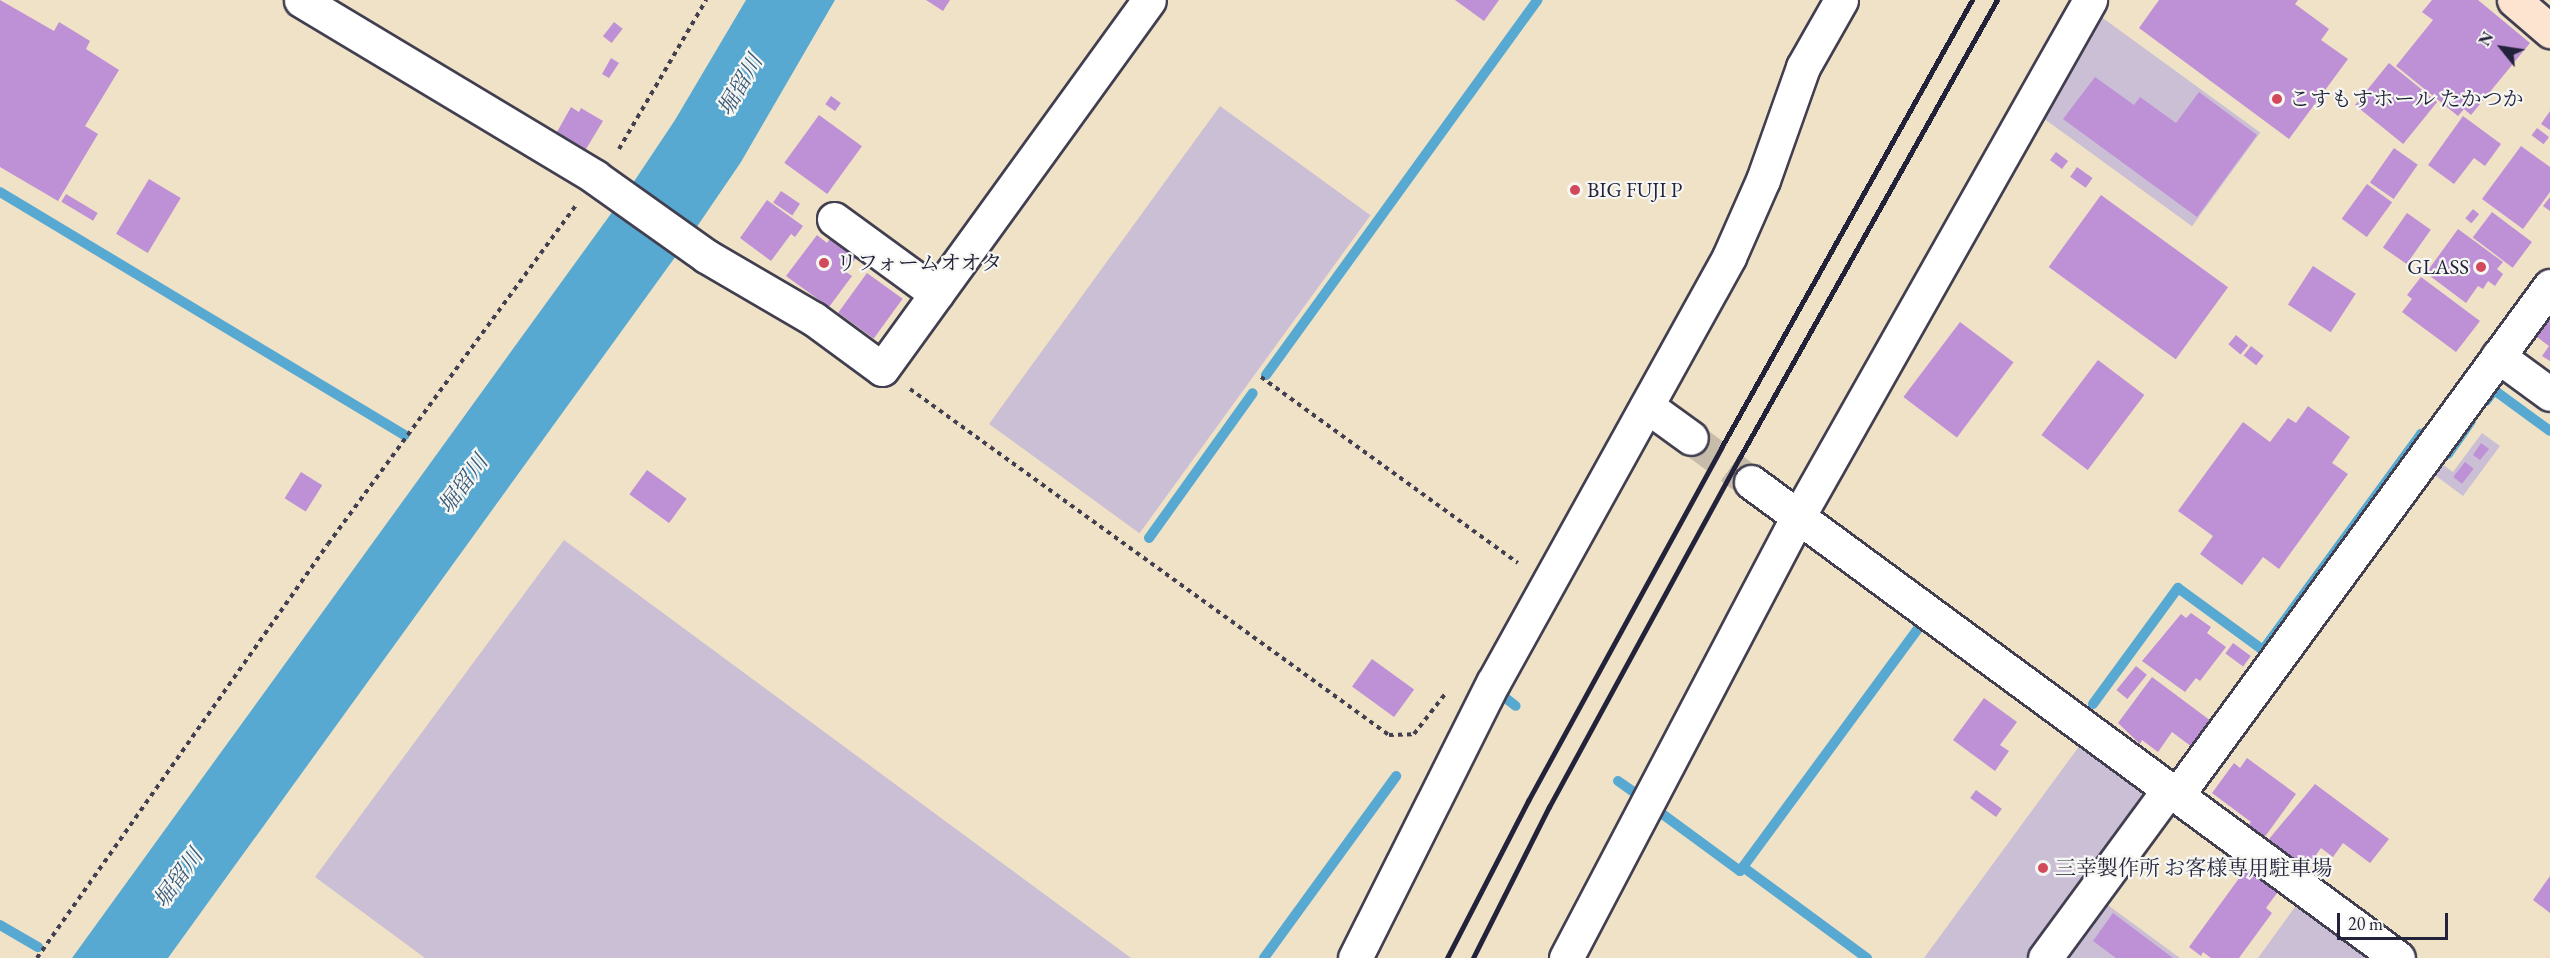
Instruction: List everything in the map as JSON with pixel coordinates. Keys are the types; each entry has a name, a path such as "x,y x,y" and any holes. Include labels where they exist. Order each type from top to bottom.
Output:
{"main road":[{"path":"2514,0 2550,31"}],"street":[{"path":"301,0 598,180 706,256 813,319 882,369 1149,0"},
{"path":"1355,958 1493,683 1729,257 1762,180 1803,67 1841,0"},
{"path":"1566,958 1797,517 2090,0"},
{"path":"834,219 937,294"},
{"path":"2045,958 2173,792 2550,286"},
{"path":"2498,356 2550,394"},
{"path":"1647,406 1691,438"},
{"path":"1751,482 2398,958"}],"path":[{"path":"37,958 328,544 625,143 706,0"},
{"path":"882,369 1389,735 1414,734 1454,685 1473,678 1493,683"},
{"path":"1261,377 1547,584"}],"shaded area":[{"path":"2100,16 2260,132 2192,226 2032,110"},
{"path":"1220,106 1370,215 1139,533 989,424"},
{"path":"2482,433 2500,446 2463,496 2428,470 2436,460 2453,472"},
{"path":"564,540 1131,958 425,958 315,877"},
{"name":"三幸製作所 お客様専用駐車場","path":"2083,741 2145,786 2147,800 2031,958 1924,958"},
{"path":"2101,900 2180,958 2059,958"},
{"path":"2300,900 2379,958 2258,958"}],"water":[{"name":"堀留川","path":"746,0 835,0 741,162 694,231 168,958 72,958 631,186 675,120"}],"building":[{"path":"0,0 54,31 59,22 90,41 86,49 119,70 85,126 98,134 58,201 0,167"},
{"path":"926,0 950,0 943,11"},
{"path":"1455,0 1499,0 1484,21"},
{"name":"こすもすホール たかつか","path":"2159,0 2298,0 2295,4 2329,29 2321,40 2348,59 2289,139 2139,28"},
{"path":"2432,0 2478,0 2530,43 2471,115 2464,109 2458,116 2396,66 2433,20 2422,12"},
{"path":"614,22 623,29 612,43 603,36"},
{"path":"611,58 619,63 609,78 602,74"},
{"path":"2389,63 2437,102 2403,144 2355,105"},
{"path":"2095,77 2134,105 2140,97 2176,123 2199,92 2257,135 2197,217 2063,119"},
{"path":"831,96 841,103 835,111 825,104"},
{"path":"571,107 579,112 581,108 603,121 586,149 557,132"},
{"path":"2550,111 2550,130 2541,124"},
{"path":"819,115 862,146 827,194 784,163"},
{"path":"2463,116 2501,144 2485,166 2474,158 2454,184 2428,165"},
{"path":"2537,128 2549,137 2544,144 2532,135"},
{"path":"2521,146 2550,167 2550,192 2523,229 2482,199"},
{"path":"2394,148 2418,165 2394,199 2370,182"},
{"path":"2056,152 2068,161 2062,169 2050,160"},
{"path":"2077,167 2093,178 2086,188 2070,177"},
{"path":"149,179 181,198 148,253 116,234"},
{"path":"2367,184 2392,202 2367,237 2342,219"},
{"path":"781,191 800,204 792,215 773,203"},
{"path":"66,194 98,213 93,221 61,202"},
{"path":"2101,195 2228,287 2176,359 2049,267"},
{"path":"2550,197 2550,211 2543,206"},
{"path":"767,200 803,226 795,237 791,234 771,261 740,238"},
{"path":"2473,209 2479,214 2471,223 2465,218"},
{"path":"2492,212 2532,242 2513,268 2473,238"},
{"path":"2407,213 2431,230 2407,264 2383,247"},
{"path":"2458,229 2503,262 2497,269 2503,274 2495,286 2488,281 2483,289 2478,286 2466,303 2426,273"},
{"name":"リフォームオオタ","path":"817,235 827,243 832,236 858,255 846,272 852,276 829,307 786,276"},
{"path":"2313,266 2356,294 2331,332 2288,305"},
{"path":"867,273 903,299 874,339 838,313"},
{"path":"2421,277 2480,321 2456,352 2402,312 2412,299 2407,295"},
{"path":"2550,319 2550,361 2542,356 2549,346 2537,337"},
{"path":"1960,322 2014,362 1957,437 1903,397"},
{"path":"2236,335 2248,345 2241,354 2228,344"},
{"path":"2251,346 2264,356 2256,365 2244,355"},
{"path":"2098,360 2144,395 2088,470 2041,435"},
{"path":"2308,406 2350,437 2332,463 2348,474 2279,569 2263,557 2242,585 2200,554 2213,536 2178,511 2243,422 2270,442 2288,418 2296,423"},
{"path":"2481,443 2489,449 2480,460 2473,455"},
{"path":"2465,462 2474,469 2462,484 2453,477"},
{"path":"647,470 687,499 669,523 629,494"},
{"path":"301,472 322,485 306,512 285,498"},
{"path":"2191,613 2211,627 2207,633 2226,647 2200,681 2196,678 2185,692 2142,661 2181,614 2186,618"},
{"path":"2233,643 2251,656 2243,666 2225,654"},
{"path":"1372,659 1414,690 1394,717 1352,687"},
{"path":"2136,666 2147,675 2127,699 2116,690"},
{"path":"2152,677 2215,724 2196,750 2172,732 2158,752 2142,740 2140,744 2118,723"},
{"path":"1984,698 2017,722 2000,745 2009,751 1995,771 1953,740"},
{"path":"2247,758 2296,794 2264,838 2248,826 2251,822 2212,793 2234,763 2240,768"},
{"path":"2315,784 2389,839 2370,863 2343,843 2333,857 2321,848 2303,873 2264,845"},
{"path":"1976,790 2002,809 1996,817 1970,798"},
{"path":"2248,866 2280,889 2266,908 2272,913 2239,958 2211,958 2203,952 2201,956 2189,947"},
{"path":"2550,876 2550,913 2533,900"},
{"path":"2113,913 2173,958 2116,958 2093,941"}],"waterway":[{"path":"1266,375 1537,0"},
{"path":"0,192 405,435"},
{"path":"2486,401 2494,390 2550,431"},
{"path":"1149,538 1253,393"},
{"path":"2443,450 2448,454 2471,421"},
{"path":"2093,704 2178,588 2263,650 2421,434 2425,437"},
{"path":"1661,813 1740,871 1919,627"},
{"path":"1503,696 1516,706"},
{"path":"1264,958 1396,776"},
{"path":"1618,781 1634,792"},
{"path":"1743,867 1867,958"},
{"path":"0,925 38,947"}],"tunnel":[{"path":"1691,438 1751,482"}],"railway":[{"path":"1447,958 1528,801 1721,448 1972,0"},
{"path":"1473,958 1549,807 1740,457 1997,0"}],"place":[{"name":"こすもすホール たかつか","path":"2277,99"},
{"name":"BIG FUJI P","path":"1575,190"},
{"name":"リフォームオオタ","path":"824,263"},
{"name":"GLASS","path":"2481,267"},
{"name":"三幸製作所 お客様専用駐車場","path":"2043,868"}]}
